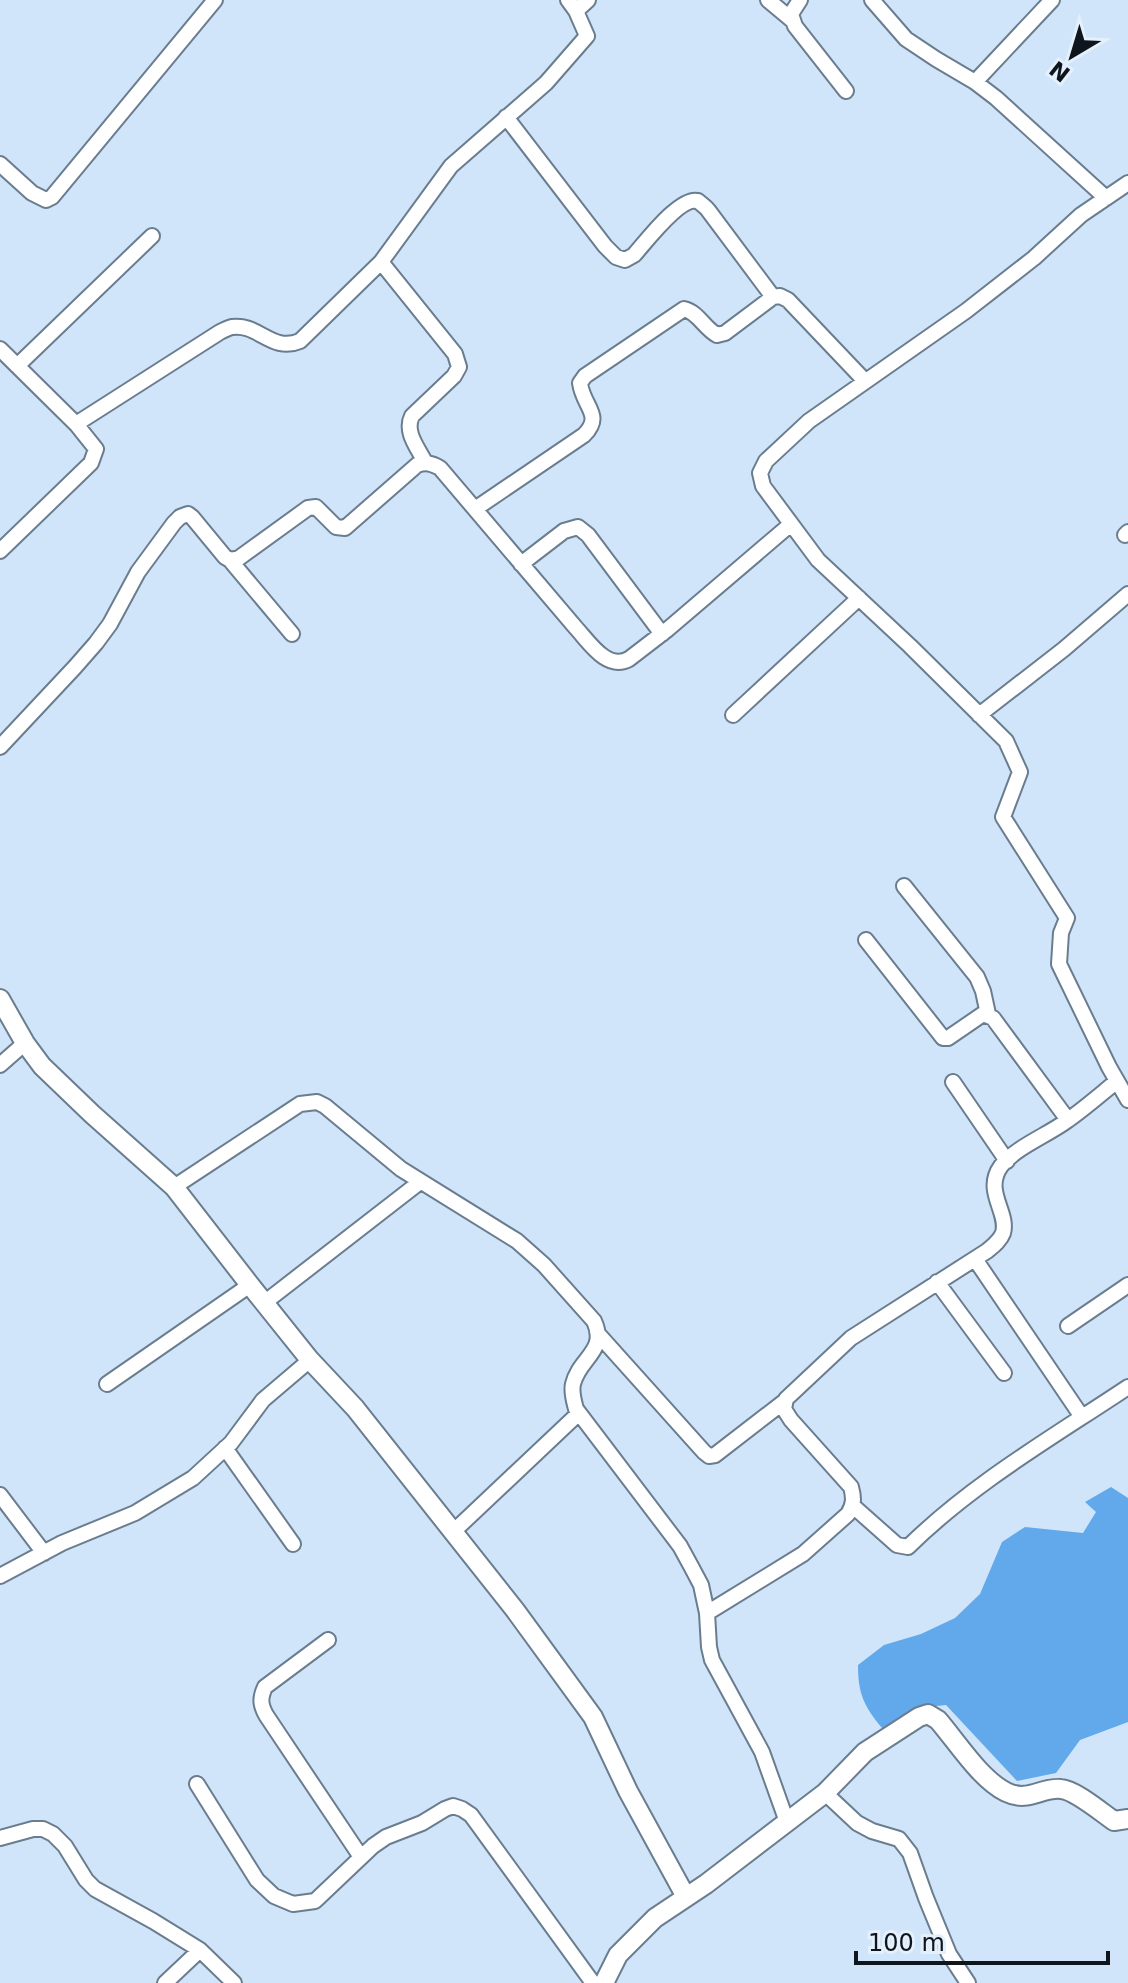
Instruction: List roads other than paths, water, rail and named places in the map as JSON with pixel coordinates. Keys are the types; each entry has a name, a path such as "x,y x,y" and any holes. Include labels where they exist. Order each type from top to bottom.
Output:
{"street":[{"path":"0,164 32,193 46,200 52,197 215,0"},
{"path":"76,424 220,332 233,327 249,329 279,344 290,345 300,341 381,262 451,166 546,83 587,36 572,5 588,0"},
{"path":"768,0 792,20"},
{"path":"800,0 791,14 795,26 846,91"},
{"path":"872,0 906,39 996,98 1106,198"},
{"path":"975,82 1052,0"},
{"path":"506,117 616,257 625,260 634,255 677,209 688,201 698,201 773,297"},
{"path":"1128,183 1081,215 1034,258 966,311 809,421 766,461 760,473 763,486 818,560 1006,741 1020,772 1003,817 1067,918 1061,933 1059,964 1128,1100"},
{"path":"17,366 152,236"},
{"path":"381,262 455,354 459,367 454,376 412,416 409,423 408,430 425,462"},
{"path":"475,509 584,435 593,426 594,418 581,394 580,383 585,376 684,309 692,310 710,332 717,335 725,333 773,297 780,296 788,300 865,381"},
{"path":"0,349 76,424 96,449 91,463 0,551"},
{"path":"230,560 239,558 308,508 316,507 336,527 345,528 417,465 432,463 440,468 599,653 615,663 622,663 662,634 791,524"},
{"path":"0,747 103,634 138,572 180,517 188,514 192,517 292,634"},
{"path":"521,564 564,531 578,527 588,535 662,634"},
{"path":"979,715 1128,594"},
{"path":"733,715 859,598"},
{"path":"904,886 977,977 988,1014 1068,1120"},
{"path":"866,940 943,1038 948,1038 975,1018 988,1014"},
{"path":"0,999 42,1066 174,1187 264,1303 310,1360 355,1408 515,1610 593,1717 628,1791 686,1897"},
{"path":"0,1065 25,1043"},
{"path":"599,1335 704,1452 709,1456 715,1455 785,1401 851,1338 996,1243 1003,1235 1004,1226 995,1188 1001,1167 1117,1081"},
{"path":"953,1082 1007,1161"},
{"path":"174,1187 300,1104 317,1102 420,1182 517,1241 544,1265 594,1321 599,1331 594,1349 573,1382 572,1393 579,1413 680,1546 701,1585 712,1660 762,1752 787,1822"},
{"path":"264,1303 420,1182"},
{"path":"975,1259 1082,1417"},
{"path":"937,1282 1004,1373"},
{"path":"107,1384 250,1285"},
{"path":"1068,1326 1128,1285"},
{"path":"0,1576 62,1543 135,1513 193,1478 225,1448 263,1400 310,1360"},
{"path":"853,1506 897,1545 908,1547 934,1521 978,1487 1128,1387"},
{"path":"707,1613 803,1554 853,1506 851,1487 791,1420 784,1409 785,1401"},
{"path":"454,1531 579,1413"},
{"path":"225,1448 293,1544"},
{"path":"0,1495 44,1553"},
{"path":"328,1640 265,1687 260,1704 361,1857"},
{"path":"604,1983 618,1955 655,1918 706,1884 825,1793 865,1752 928,1714 938,1720 987,1778 1007,1793 1032,1796 1053,1789 1065,1789 1114,1821 1128,1819"},
{"path":"197,1784 257,1880 274,1896 293,1904 315,1901 386,1837 422,1823 453,1806 462,1809 471,1815 593,1983"},
{"path":"825,1793 857,1823 899,1839 910,1853 949,1954 968,1983"},
{"path":"0,1838 33,1829 43,1829 53,1834 95,1889 200,1950 234,1983"},
{"path":"165,1983 200,1950"}],"water":[{"path":"1111,1487 1128,1498 1128,1722 1080,1740 1056,1773 1017,1781 946,1705 927,1707 882,1728 863,1699 858,1665 884,1645 921,1634 955,1618 980,1594 1002,1542 1025,1527 1083,1533 1096,1512 1085,1502"}]}
